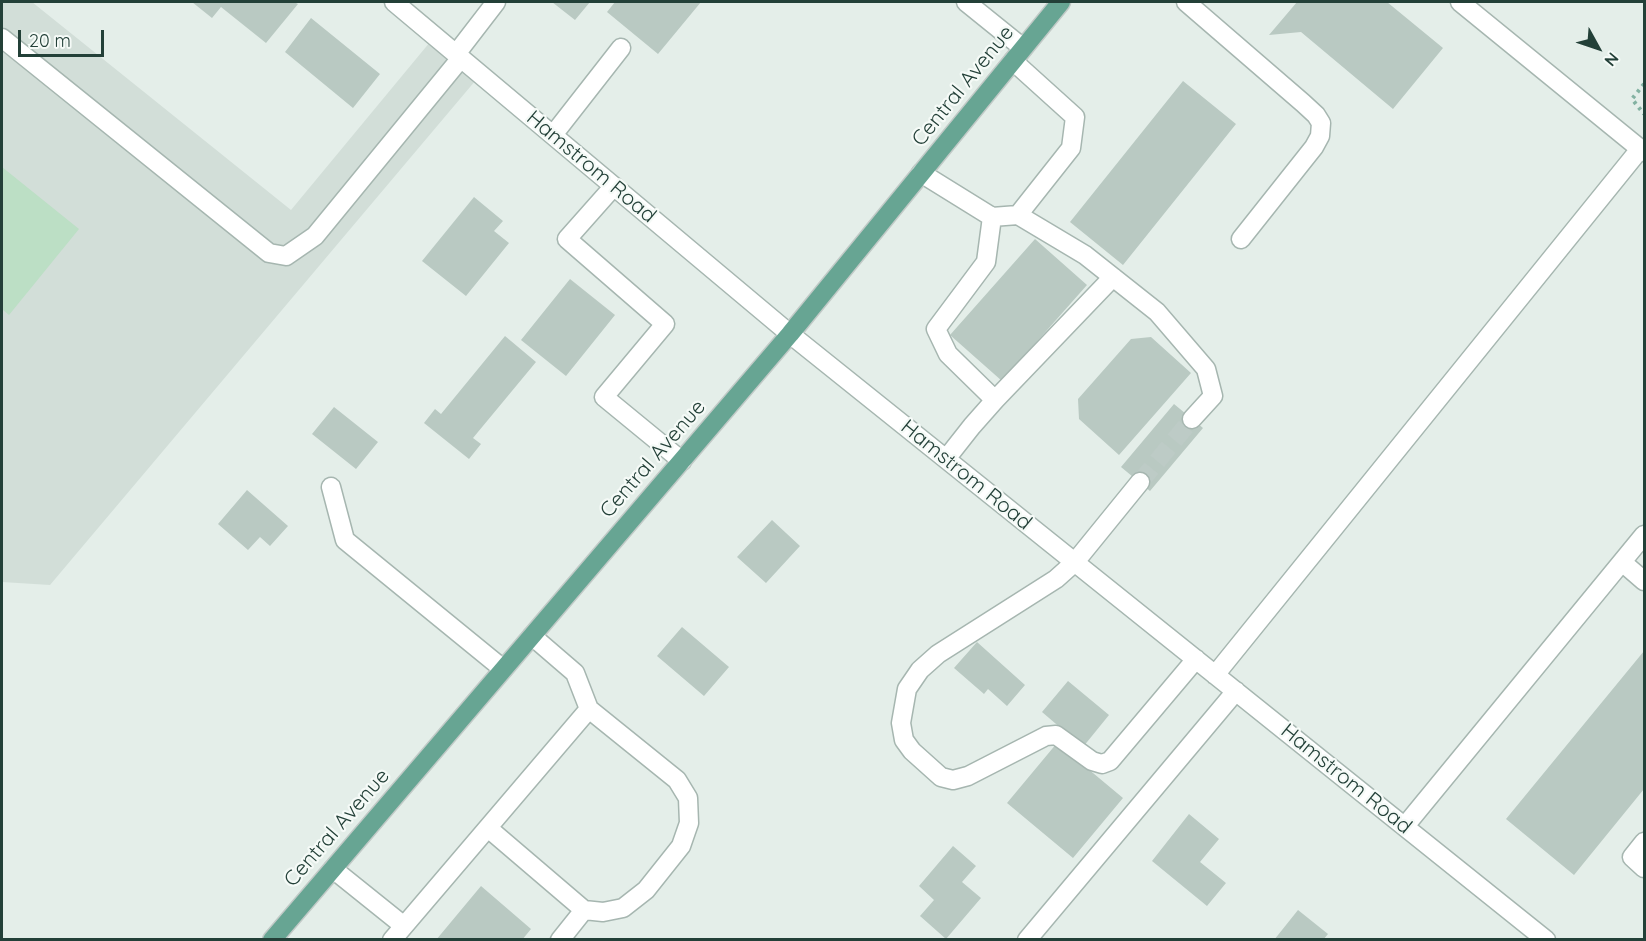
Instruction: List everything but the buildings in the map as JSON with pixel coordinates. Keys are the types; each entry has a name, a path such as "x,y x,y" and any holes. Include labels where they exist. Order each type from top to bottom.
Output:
{"main road":[{"name":"Central Avenue","path":"272,939 790,334 1061,2"}],"street":[{"name":"Hamstrom Road","path":"394,2 790,334 1546,939"},
{"path":"2,38 269,253 286,256 315,236 459,56 496,2"},
{"path":"966,2 1075,117 1071,148 1018,215"},
{"path":"1186,2 1304,103 1321,123 1320,136 1314,147 1241,239"},
{"path":"1215,675 1642,150 1460,2"},
{"path":"553,135 621,48"},
{"path":"921,173 992,217 1018,215 1085,255 1157,312 1206,369 1214,396 1191,419"},
{"path":"614,186 567,239 665,324 604,397 682,461"},
{"path":"992,217 986,262 936,329 948,354 995,400"},
{"path":"946,459 995,400 1113,277"},
{"path":"1140,482 1075,562 1056,579 938,654 920,670 907,689 901,723 904,740 912,751 941,777 953,780 968,776 1046,736 1056,735 1092,761 1102,764 1110,761 1196,659"},
{"path":"331,487 345,540 503,669"},
{"path":"1405,826 1644,535"},
{"path":"1622,562 1644,580"},
{"path":"488,828 584,910 603,912 623,908 646,890 681,846 689,823 688,798 677,780 589,709 575,673 532,636"},
{"path":"1027,939 1236,691"},
{"path":"333,869 398,933 589,709"},
{"path":"1644,842 1632,857 1644,868"},
{"path":"560,939 584,910"}],"path":[{"path":"1644,84 1632,99 1644,114"}],"shaded area":[{"path":"2,2 32,2 291,210 435,36 481,74 50,585 2,582"}],"green space":[{"path":"2,167 79,229 9,315 2,309"}],"tunnel":[{"path":"1140,482 1192,419"}]}
